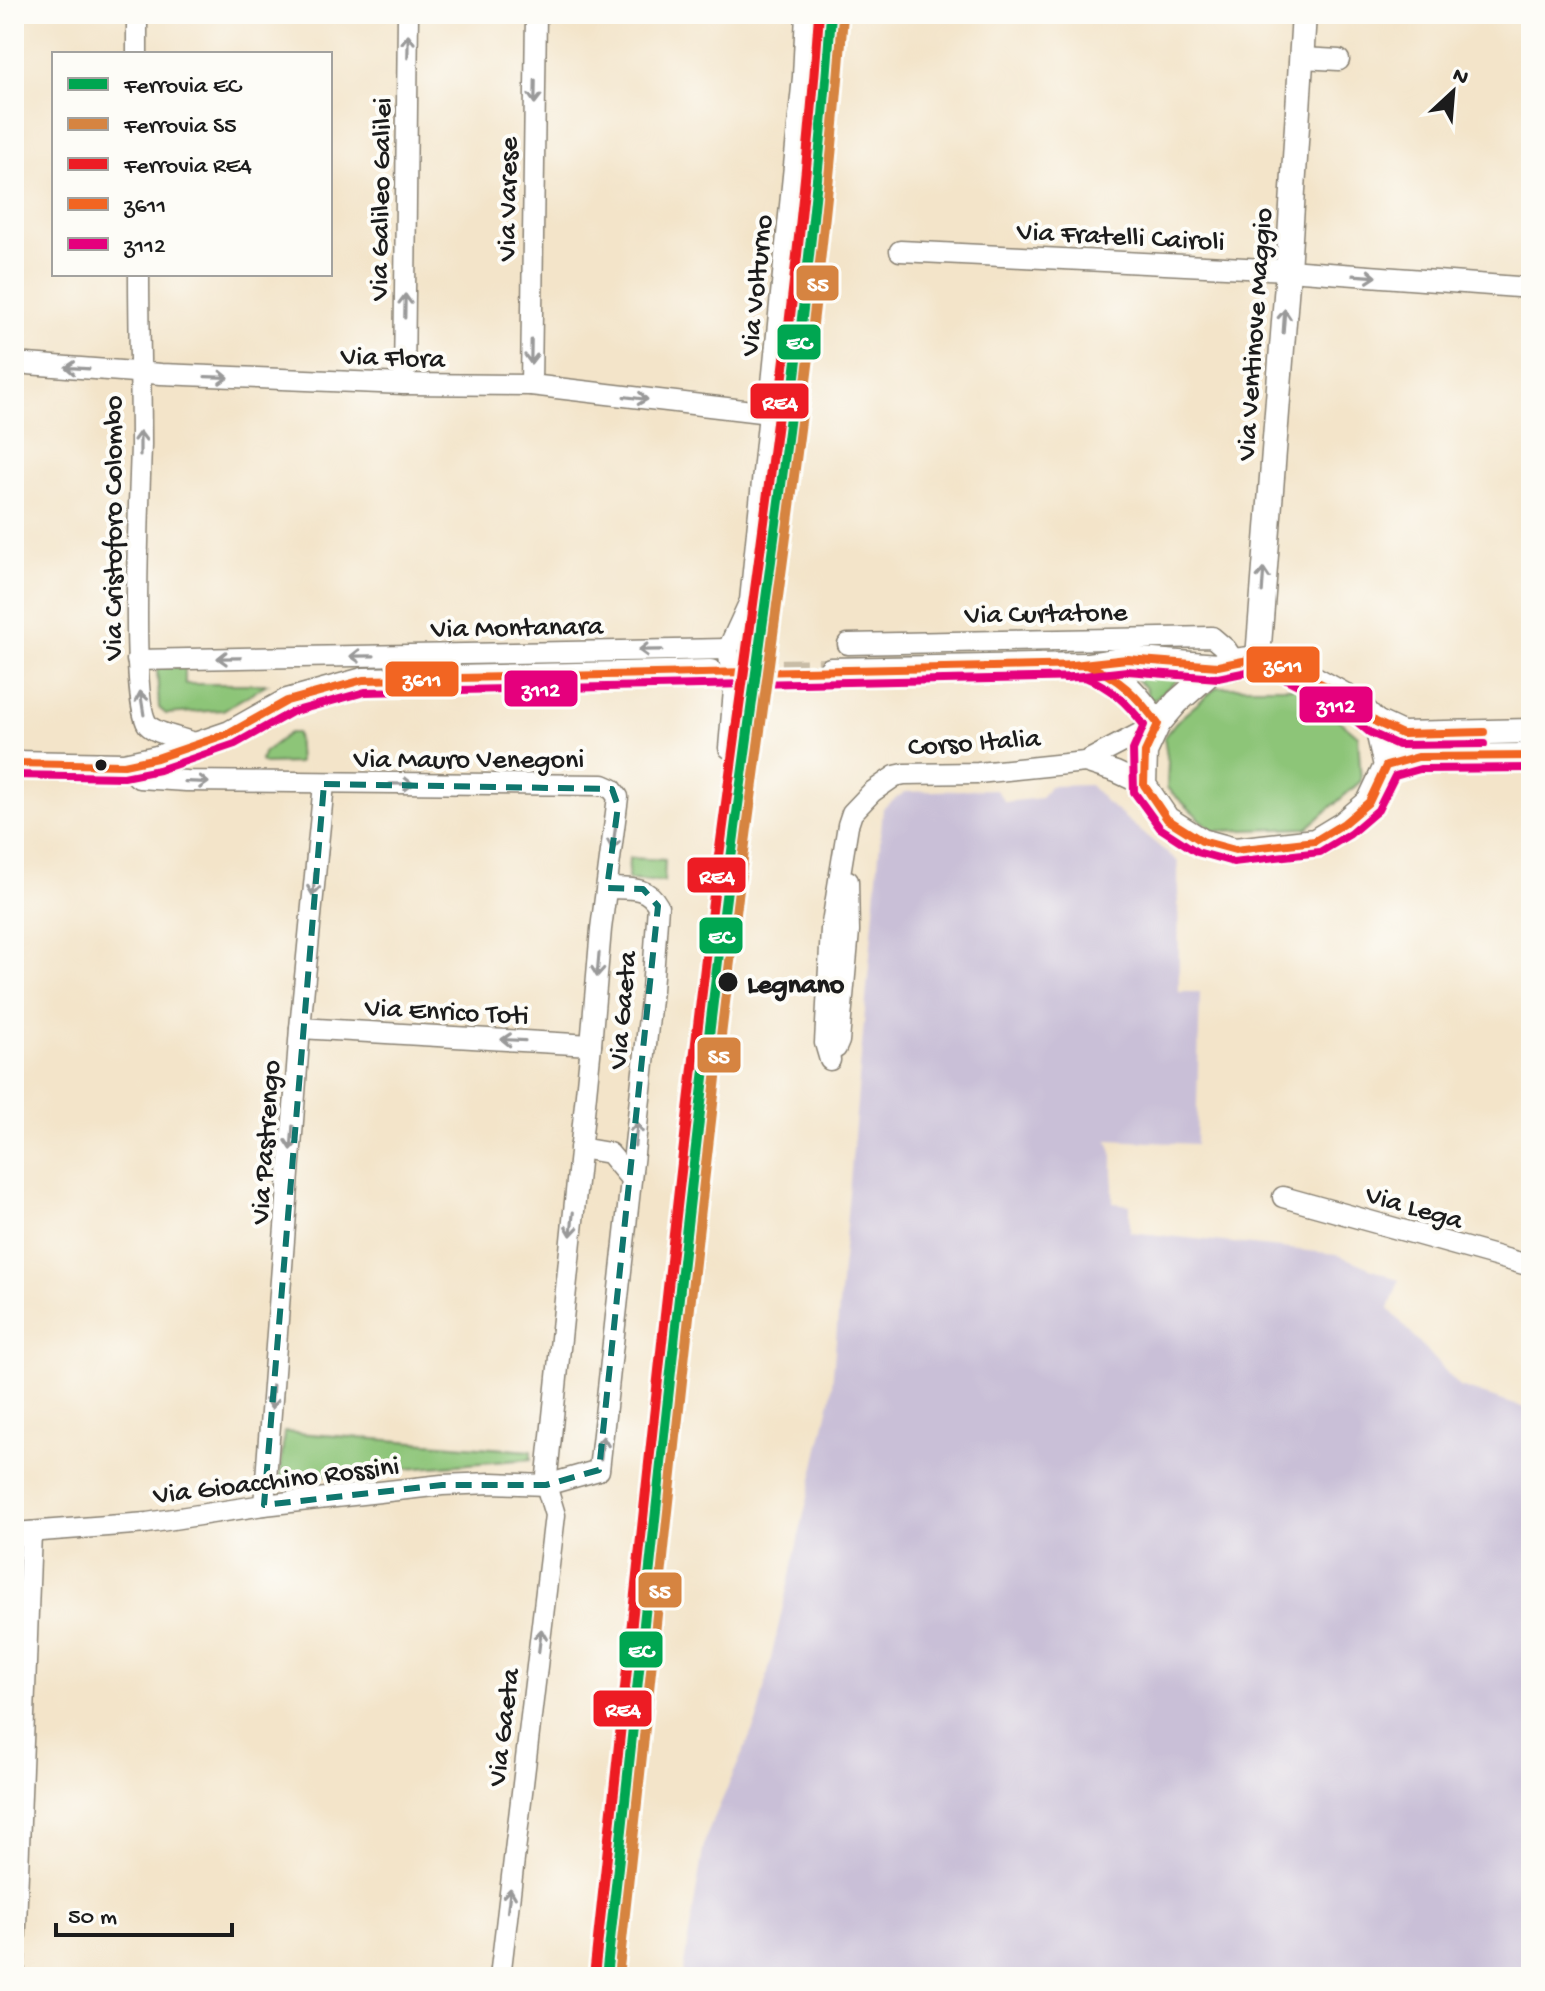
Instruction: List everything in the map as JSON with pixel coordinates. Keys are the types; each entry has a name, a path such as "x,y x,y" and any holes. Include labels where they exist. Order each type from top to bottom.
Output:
{"street":[{"path":"137,14 137,52"},
{"name":"Via Galileo Galilei","path":"404,384 408,14"},
{"name":"Via Varese","path":"531,385 536,14"},
{"name":"Via Volturno","path":"728,649 750,601 803,77 806,14"},
{"name":"Via Ventinove Maggio","path":"1236,662 1288,270 1304,14"},
{"path":"1302,58 1339,60"},
{"name":"Via Fratelli Cairoli","path":"900,251 1288,270 1531,288"},
{"name":"Via Cristoforo Colombo","path":"139,276 137,660 142,709 147,724 154,729 199,744"},
{"name":"Via Flora","path":"14,363 404,384 531,385 769,413"},
{"name":"Via Curtatone","path":"848,644 1212,637 1236,662"},
{"path":"728,649 734,690 729,748"},
{"name":"Via Montanara","path":"137,660 728,649"},
{"name":"Via Curtatone","path":"1087,665 1127,659 1236,662"},
{"path":"1376,722 1386,766 1369,802 1343,824 1315,841 1235,850 1202,841 1167,819 1144,785 1145,752 1158,724 1177,702 1236,662 1284,665 1344,695 1376,722 1402,734 1531,731"},
{"path":"831,670 1087,665"},
{"name":"Via Curtatone","path":"1087,665 1114,675 1131,688 1158,724"},
{"path":"14,763 124,765 157,758 230,733 287,701 363,680 710,672"},
{"name":"Corso Italia","path":"848,825 852,813 872,792 895,776 978,773 1085,762 1158,724"},
{"path":"1386,766 1418,757 1531,756"},
{"name":"Corso Italia","path":"1085,762 1144,785"},
{"name":"Via Mauro Venegoni","path":"124,765 139,778 324,784 603,785 612,789"},
{"name":"Via Pastrengo","path":"264,1505 300,1028 324,784"},
{"name":"Via Gaeta","path":"500,1977 555,1515 546,1485 601,929 618,806 618,797 612,789"},
{"path":"848,825 849,931 839,1041 830,1060 825,1043 831,929 848,825"},
{"name":"Via Gaeta","path":"546,1485 599,1470 652,990 658,906 653,896 643,889 607,888"},
{"name":"Via Enrico Toti","path":"300,1028 591,1045"},
{"path":"580,1148 609,1153 631,1179"},
{"name":"Via Lega","path":"1283,1197 1531,1266"},
{"name":"Via Gioacchino Rossini","path":"22,1533 147,1523 264,1505 442,1485 546,1485"},
{"path":"14,1977 22,1533"}],"highlighted area":[{"path":"324,784 612,789 618,806 607,888 643,889 658,906 599,1470 546,1485 442,1485 264,1505"}],"shaded area":[{"path":"1090,785 1178,862 1179,992 1200,992 1196,1144 1108,1140 1113,1156 1113,1203 1130,1205 1130,1232 1336,1254 1399,1280 1389,1309 1460,1387 1531,1410 1531,1952 1528,1977 682,1977 705,1839 757,1720 831,1396 883,808 905,792 995,789 1005,802 1041,798 1049,786"}],"green space":[{"path":"157,667 185,667 185,684 267,684 223,710 166,714 159,708"},
{"path":"1124,669 1187,672 1151,702 1145,687"},
{"path":"1217,687 1300,687 1358,736 1361,781 1307,828 1213,831 1167,788 1168,763 1164,737 1176,722"},
{"path":"289,733 297,733 299,763 265,764 261,761 263,753"},
{"path":"629,858 665,860 664,882 628,880"},
{"path":"284,1432 531,1451 531,1459 280,1479"}],"tunnel":[{"path":"710,672 831,670"}],"rail line":[{"name":"RE4","path":"594,1976 696,1043 799,239 819,14"},
{"name":"EC","path":"606,1977 707,1053 811,242 831,14"},
{"name":"S5","path":"618,1977 719,1053 822,242 843,15"}],"transit line":[{"name":"z611","path":"1064,666 1127,659 1218,666 1258,658 1284,665 1344,695 1376,722 1402,734 1484,732"},
{"name":"z611","path":"14,763 124,765 157,758 230,733 287,701 363,680 1087,665 1127,689 1158,724 1145,752 1144,785 1167,819 1202,841 1235,850 1315,841 1343,824 1369,802 1386,766 1418,757 1531,756"},
{"name":"z112","path":"1065,678 1127,671 1218,678 1257,670 1280,676 1337,705 1369,732 1398,745 1484,744"},
{"name":"z112","path":"14,775 124,777 159,770 235,744 292,712 365,692 1085,677 1118,697 1144,725 1133,750 1134,792 1160,828 1197,852 1233,862 1320,852 1350,834 1378,810 1395,776 1420,769 1531,768"}],"place":[{"name":"Legnano","path":"728,982"}]}
